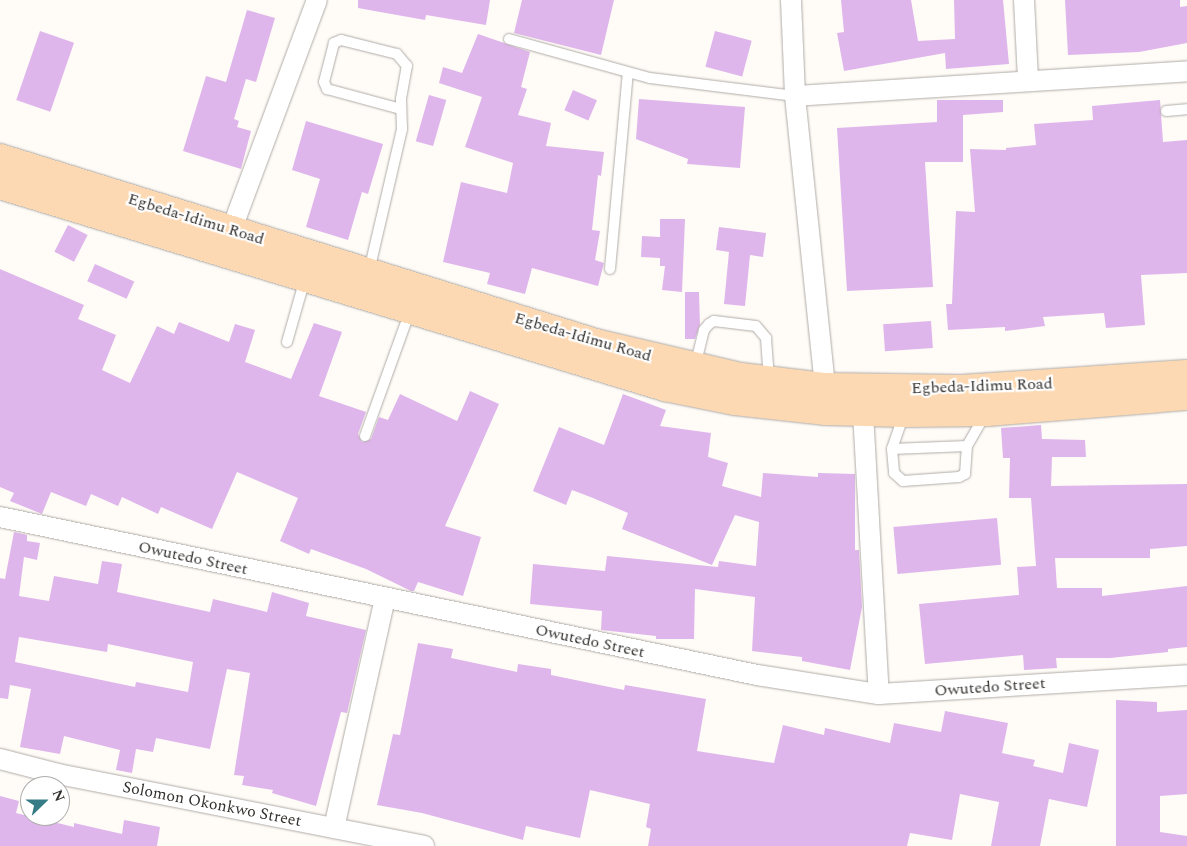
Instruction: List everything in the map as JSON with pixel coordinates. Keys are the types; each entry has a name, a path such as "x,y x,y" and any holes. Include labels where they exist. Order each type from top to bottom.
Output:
{"main road":[{"name":"Egbeda-Idimu Road","path":"0,158 232,231 369,271 599,344 694,368 769,381 825,387 961,389 1187,374"},
{"name":"Egbeda-Idimu Road","path":"0,185 665,387 736,402 863,412 987,412 1187,396"}],"street":[{"path":"232,231 318,0"},
{"path":"791,0 795,96 825,387"},
{"path":"1024,0 1028,79"},
{"path":"795,96 1028,79 1187,71"},
{"path":"863,412 879,694"},
{"name":"Owutedo Street","path":"0,517 757,675 879,694 1187,675"},
{"path":"334,828 385,598"},
{"name":"Solomon Okonkwo Street","path":"0,759 58,774 424,846"}],"lane":[{"path":"509,39 628,73 795,96"},
{"path":"369,271 402,129 401,109 407,66 404,58 397,54 341,40 334,43 324,82 327,89 401,109"},
{"path":"610,269 628,73"},
{"path":"1166,111 1187,109"},
{"path":"287,342 306,278"},
{"path":"365,436 410,310"},
{"path":"694,368 704,330 709,324 714,321 756,326 766,338 769,381"},
{"path":"905,413 892,448 894,473 903,481 959,477 966,468 967,446 987,412"},
{"path":"892,448 967,446"}],"building":[{"path":"358,0 490,0 486,25 426,15 425,20 358,8"},
{"path":"522,0 614,0 601,55 514,33"},
{"path":"841,0 911,0 918,41 955,39 954,0 1003,0 1009,64 946,69 945,53 844,71 837,33 844,32"},
{"path":"1065,0 1180,0 1180,7 1187,6 1187,43 1139,52 1068,55"},
{"path":"247,10 275,18 256,82 246,79 234,119 239,121 237,127 251,131 241,169 183,151 206,76 226,82"},
{"path":"40,31 74,43 50,112 16,100"},
{"path":"715,31 752,41 742,77 705,67"},
{"path":"478,34 530,52 521,87 527,89 518,115 551,123 546,146 604,152 601,176 598,175 592,230 600,231 595,260 604,263 598,286 532,268 525,294 487,284 490,273 443,262 461,182 507,193 513,163 465,147 482,97 439,83 443,67 462,73"},
{"path":"573,90 597,100 588,120 564,110"},
{"path":"429,95 446,100 433,146 416,141"},
{"path":"639,99 745,107 740,168 687,164 688,159 636,139"},
{"path":"937,100 1003,100 1003,112 963,115 963,162 925,162 933,287 847,291 837,128 937,122"},
{"path":"1160,100 1163,142 1187,140 1187,273 1141,275 1145,325 1106,328 1104,313 1043,317 1045,326 1005,331 1005,327 948,330 946,304 952,304 956,211 975,212 970,149 1006,150 1006,148 1036,145 1034,124 1093,120 1092,106"},
{"path":"306,121 383,144 368,194 362,192 348,240 306,227 320,179 292,170"},
{"path":"660,219 685,219 682,292 662,290 665,266 660,266 660,258 641,257 642,236 660,237"},
{"path":"68,225 88,235 74,262 54,252"},
{"path":"719,227 766,233 763,257 750,255 745,306 724,304 729,252 716,250"},
{"path":"95,264 134,281 127,299 87,281"},
{"path":"0,269 84,305 78,319 116,335 102,370 130,383 157,326 174,334 179,322 229,342 235,324 255,330 245,362 291,379 314,323 342,332 319,396 366,412 358,434 362,442 371,439 379,417 388,420 400,394 457,421 470,391 499,404 445,526 481,537 463,596 418,582 414,591 411,591 366,569 311,549 309,554 280,541 298,498 237,472 212,529 161,507 158,514 122,497 118,506 91,494 86,506 51,492 42,514 10,501 14,493 0,487"},
{"path":"685,292 699,292 700,325 695,339 685,339"},
{"path":"931,321 933,348 885,351 883,324"},
{"path":"623,394 666,410 660,426 711,433 708,457 728,463 722,486 761,497 763,473 818,477 818,473 855,474 855,550 859,550 862,607 850,670 802,661 802,657 752,651 755,597 695,589 694,639 656,639 656,636 601,630 602,611 530,604 533,564 605,571 607,556 718,567 719,561 756,566 759,522 735,515 712,565 622,529 628,513 593,498 572,490 566,505 533,491 559,427 604,445"},
{"path":"1041,425 1042,439 1085,440 1086,457 1052,457 1051,486 1187,484 1187,546 1150,549 1150,558 1055,558 1057,588 1102,588 1102,596 1187,586 1187,647 1168,649 1168,652 1110,658 1056,658 1057,668 1024,670 1023,655 925,664 919,604 1019,595 1017,567 1036,566 1031,498 1009,498 1010,458 1003,458 1001,428"},
{"path":"997,518 1001,565 897,574 893,527"},
{"path":"14,532 27,535 27,541 40,543 37,560 24,557 19,596 49,601 54,576 98,584 102,561 122,564 117,592 210,612 213,599 267,612 272,592 309,603 306,616 366,630 347,713 341,712 316,806 272,793 273,790 242,785 244,776 234,775 250,673 227,669 210,749 156,738 153,752 136,749 132,773 116,770 120,750 64,736 60,754 20,747 31,689 10,685 8,699 0,698 0,578 5,579","holes":["19,637 107,652 108,644 193,662 188,692 136,682 135,687 15,662"]},
{"path":"418,643 453,649 451,658 517,672 518,664 551,669 551,675 624,690 625,685 706,699 697,751 774,763 783,725 824,735 825,728 890,743 894,723 941,732 945,711 1008,723 1002,753 1035,760 1033,766 1063,773 1069,743 1099,750 1087,807 1049,799 1040,846 991,846 999,802 960,794 952,840 910,833 907,846 648,846 651,829 646,827 650,804 590,790 580,838 526,826 523,840 422,813 377,805 393,734 400,735"},
{"path":"1116,700 1157,702 1157,712 1187,710 1187,794 1160,796 1160,832 1187,836 1187,846 1116,846"},
{"path":"0,796 19,801 16,813 20,814 20,826 74,827 74,823 122,834 124,820 160,827 157,846 0,846"}]}
